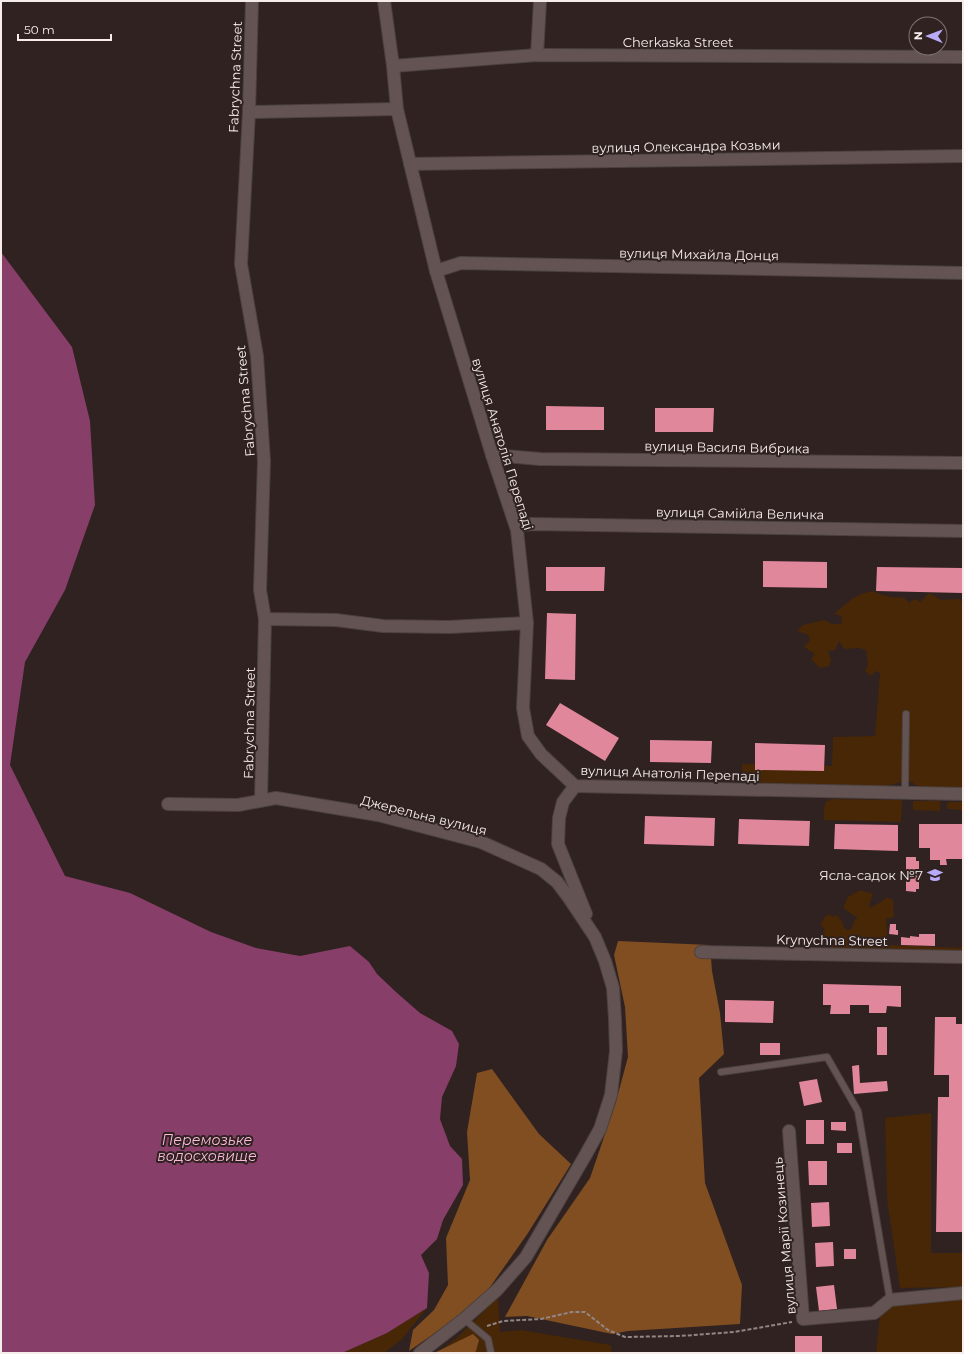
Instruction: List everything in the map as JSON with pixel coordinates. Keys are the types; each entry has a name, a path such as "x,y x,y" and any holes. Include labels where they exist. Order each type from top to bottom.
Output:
{"street":[{"name":"Fabrychna Street","path":"252,1 249,112 241,264 257,356 264,461 260,590 265,619 261,800"},
{"name":"вулиця Анатолія Перепаді","path":"384,1 397,109 436,270 492,454 516,526 526,623 523,708 528,736 541,754 575,786 963,794"},
{"path":"537,55 540,1"},
{"name":"Cherkaska Street","path":"393,66 537,55 963,57"},
{"path":"249,112 397,109"},
{"name":"вулиця Олександра Козьми","path":"410,164 963,156"},
{"name":"вулиця Михайла Донця","path":"436,270 461,263 963,273"},
{"name":"вулиця Василя Вибрика","path":"492,454 540,459 963,463"},
{"name":"вулиця Самійла Величка","path":"516,526 531,524 963,531"},
{"path":"265,619 336,620 383,626 449,627 526,623"},
{"path":"575,786 564,802 559,818 558,844 595,937"},
{"name":"Джерельна вулиця","path":"168,804 238,805 276,798 378,815 481,842 541,869 557,882 570,898 595,937 605,961 613,988 616,1051 611,1095 600,1129 526,1257 467,1321 420,1353"},
{"name":"Krynychna Street","path":"701,952 963,957"},
{"name":"вулиця Марії Козинець","path":"789,1131 803,1319 874,1313 890,1300"},
{"path":"890,1300 963,1293"}],"lane":[{"path":"905,792 906,714"},
{"path":"721,1072 827,1057 858,1111 890,1300"},
{"path":"467,1321 488,1339 491,1353"}],"path":[{"path":"467,1321 488,1326 503,1321 541,1319 572,1312 585,1312 608,1330 625,1337 680,1336 734,1332 803,1319"}],"shaded area":[{"path":"872,591 889,597 903,598 909,603 915,599 920,602 929,593 941,600 958,599 963,602 963,788 928,789 912,782 902,782 882,787 742,783 742,764 832,766 833,737 875,736 880,673 876,671 871,676 865,671 868,664 866,650 859,648 844,649 839,641 835,650 828,651 831,660 829,666 820,668 811,659 815,654 804,647 810,640 808,635 797,631 803,625 824,620 832,624 841,624 842,616 834,614 856,597"},
{"path":"831,799 902,800 901,822 824,820 824,808 826,802"},
{"path":"913,801 940,801 940,811 913,810"},
{"path":"949,802 963,802 963,810 948,809 946,806"},
{"path":"860,890 873,894 869,904 870,908 884,900 886,897 893,900 894,917 886,919 888,945 963,948 963,953 830,949 831,945 822,934 825,929 820,925 829,914 833,917 837,915 844,928 847,930 851,929 855,919 858,918 843,908 848,897"},
{"path":"618,941 710,945 712,971 720,1013 724,1054 699,1078 705,1183 742,1285 740,1324 628,1331 612,1334 527,1316 505,1317 547,1240 590,1178 615,1105 628,1057 625,1007 614,955"},
{"path":"492,1069 539,1134 571,1164 528,1233 488,1290 452,1321 409,1351 413,1330 434,1310 448,1285 446,1238 470,1180 467,1132 477,1073"},
{"path":"931,1113 931,1253 963,1253 963,1287 900,1288 887,1199 885,1118"},
{"path":"963,1296 963,1353 876,1353 880,1315 890,1305"},
{"path":"498,1297 500,1332 520,1330 611,1345 612,1353 437,1353 458,1337"},
{"path":"427,1308 401,1340 384,1353 342,1353 387,1333"},
{"path":"473,1334 479,1340 474,1353 434,1353"}],"water":[{"name":"Перемозьке водосховище","path":"1,252 72,347 90,421 95,505 65,590 25,662 10,765 65,876 130,893 211,932 256,948 300,956 350,946 369,962 377,974 420,1013 452,1031 459,1044 456,1066 442,1097 440,1119 450,1146 462,1159 463,1185 443,1220 437,1239 421,1255 429,1273 427,1308 387,1333 342,1353 1,1353"}],"building":[{"path":"546,406 604,407 604,430 546,430"},
{"path":"655,408 714,408 713,432 655,432"},
{"path":"763,561 827,562 827,588 763,587"},
{"path":"546,567 605,567 604,591 546,591"},
{"path":"877,567 963,568 963,593 876,591"},
{"path":"547,613 576,614 575,680 545,679"},
{"path":"560,703 619,738 605,761 546,725"},
{"path":"650,740 712,741 711,763 650,762"},
{"path":"755,743 825,745 824,771 755,770"},
{"path":"645,816 715,818 714,846 644,844"},
{"path":"739,819 810,821 809,846 738,844"},
{"path":"835,824 898,825 898,851 834,849"},
{"path":"919,824 963,824 963,859 946,859 947,865 940,865 940,860 930,860 930,848 919,848"},
{"path":"906,857 916,857 916,861 919,861 919,889 916,889 916,892 906,891"},
{"path":"890,924 896,924 898,935 889,934"},
{"path":"919,934 935,934 935,946 901,945 901,937 919,937"},
{"path":"823,984 901,986 901,1007 887,1006 886,1013 869,1013 869,1005 850,1005 850,1014 830,1014 831,1005 823,1005"},
{"path":"725,1000 774,1001 773,1023 725,1022"},
{"path":"935,1017 956,1017 956,1024 963,1024 963,1232 936,1232 938,1097 949,1097 949,1075 934,1075"},
{"path":"877,1027 887,1027 887,1055 877,1055"},
{"path":"760,1043 780,1043 780,1055 760,1055"},
{"path":"859,1065 860,1083 887,1081 888,1091 854,1094 852,1066"},
{"path":"817,1079 822,1102 804,1106 799,1082"},
{"path":"806,1120 824,1120 824,1144 806,1144"},
{"path":"831,1122 846,1122 846,1131 831,1130"},
{"path":"837,1143 852,1143 852,1153 837,1153"},
{"path":"808,1161 827,1161 827,1185 809,1185"},
{"path":"829,1202 830,1226 812,1227 811,1203"},
{"path":"833,1242 834,1266 816,1267 815,1243"},
{"path":"844,1249 856,1249 856,1259 844,1259"},
{"path":"834,1285 837,1309 819,1311 816,1287"},
{"path":"795,1336 822,1336 822,1353 795,1353"}],"place":[{"name":"Ясла-садок №7","path":"935,875"}]}
